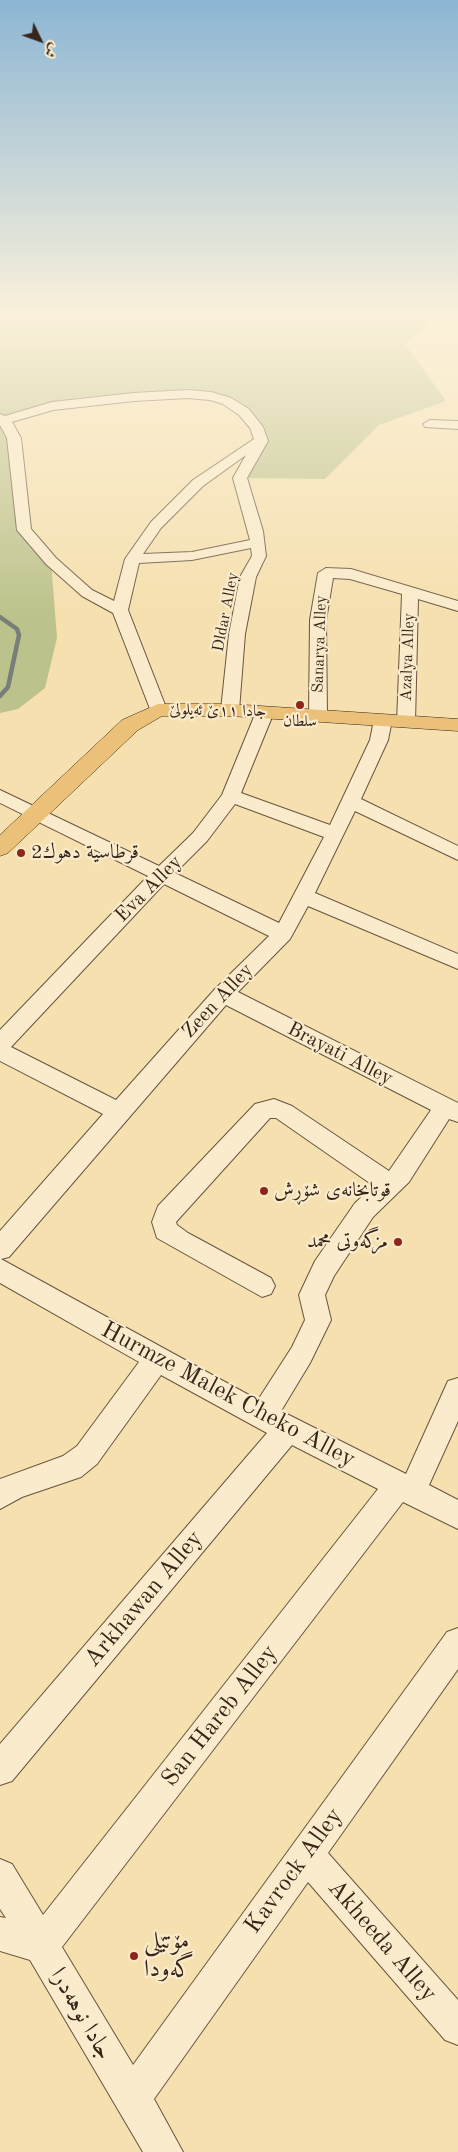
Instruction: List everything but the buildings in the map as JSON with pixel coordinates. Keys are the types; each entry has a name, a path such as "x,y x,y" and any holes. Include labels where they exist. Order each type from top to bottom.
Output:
{"highway":[{"name":"جادا ١١ێ ئه‌یلولێ","path":"0,848 130,725 158,710 230,710 458,725"}],"street":[{"path":"158,710 120,610 132,559 156,525 198,483 247,448 261,441 256,427 248,416"},
{"path":"2,419 14,438 24,530 51,561 87,593 120,610"},
{"path":"430,424 458,425"},
{"name":"Dldar Alley","path":"230,710 236,634 248,577 259,556 256,532 240,478 261,441"},
{"path":"132,559 192,556 233,546 258,544"},
{"name":"Sanarya Alley","path":"318,716 318,620 326,573 351,574 410,592"},
{"path":"410,592 458,606"},
{"name":"Azalya Alley","path":"406,722 410,592"},
{"name":"Eva Alley","path":"0,1044 162,874 200,837 231,796 265,712"},
{"name":"Zeen Alley","path":"0,1249 118,1111 223,994 283,934 335,834 379,740 383,720"},
{"path":"0,796 283,934"},
{"path":"231,796 335,834"},
{"path":"349,802 458,854"},
{"path":"303,896 458,962"},
{"name":"Brayati Alley","path":"223,994 452,1110"},
{"path":"0,1051 118,1111"},
{"path":"262,1286 179,1240 166,1231 164,1222 166,1213 263,1110 274,1108 284,1112 390,1184"},
{"name":"Arkhawan Alley","path":"0,1769 275,1423 301,1356 318,1320 312,1295 324,1269 364,1210 401,1175 452,1110"},
{"name":"Hurmze Malek Cheko Alley","path":"0,1270 275,1423 458,1515"},
{"path":"0,1495 14,1486 70,1467 86,1455 157,1359"},
{"name":"San Hareb Alley","path":"41,1946 406,1489 458,1390"},
{"name":"Kavrock Alley","path":"131,2099 458,1643"},
{"name":"Akheeda Alley","path":"306,1854 458,2027"},
{"name":"جادا نوهەدرا","path":"0,1876 164,2152"},
{"path":"0,1934 41,1946"}],"green space":[{"path":"0,416 14,416 4,419 24,530 51,561 57,638 45,688 18,709 0,713"},
{"path":"241,416 403,416 379,425 325,479 240,478 261,441 256,427"}],"waterway":[{"path":"0,617 17,629 19,635 8,687 0,696"}],"place":[{"name":"سلطان","path":"300,705"},
{"name":"قرطاسية دهوك2","path":"21,853"},
{"name":"قوتابخانەی شۆڕش","path":"264,1191"},
{"name":"مزگەوتی محمد","path":"398,1242"},
{"name":"مۆتێلی گەودا","path":"134,1956"}]}
